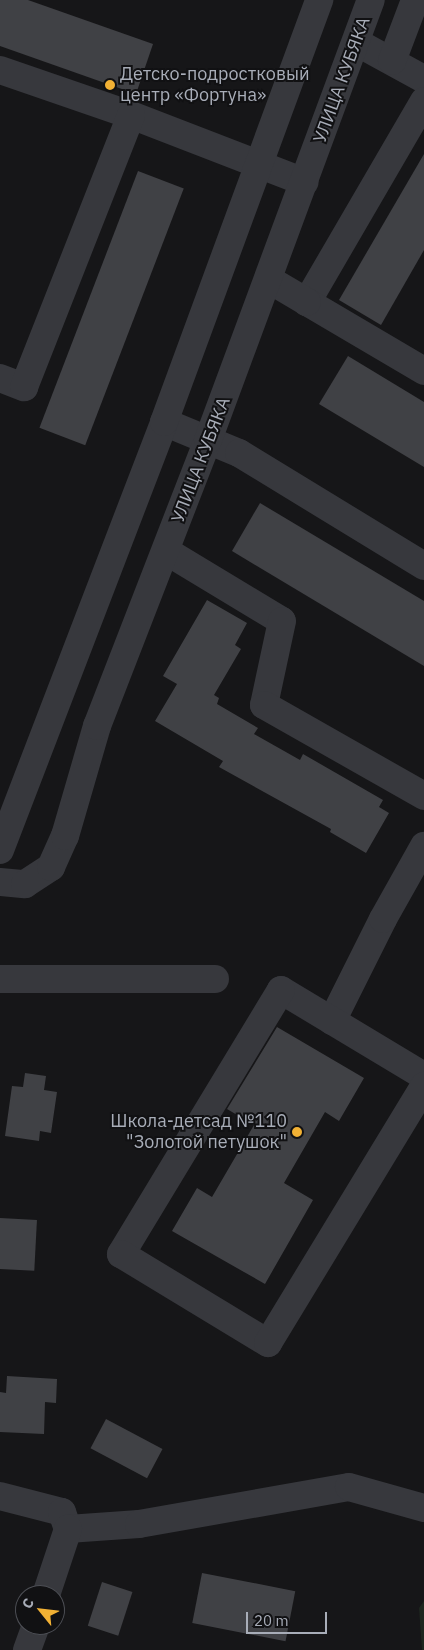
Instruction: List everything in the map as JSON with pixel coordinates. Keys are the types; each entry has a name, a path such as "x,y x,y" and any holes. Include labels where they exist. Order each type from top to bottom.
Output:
{"street":[{"path":"0,850 164,422 319,0"},
{"name":"УЛИЦА КУБЯКА","path":"0,882 25,884 51,866 65,836 98,726 208,440 371,0"},
{"path":"392,61 414,0"},
{"path":"356,42 424,79"},
{"path":"0,70 131,115 305,182"},
{"path":"307,302 424,101"},
{"path":"0,378 24,387 131,115"},
{"path":"268,279 424,371"},
{"path":"164,422 239,453 424,566"},
{"path":"166,551 282,620 264,705 424,796"},
{"path":"332,1021 383,919 424,846"},
{"path":"0,979 215,979"},
{"path":"424,1076 281,990 121,1254 268,1343 424,1086"},
{"path":"68,1529 139,1524 349,1487 424,1508"},
{"path":"0,1496 62,1512 68,1529 49,1585"},
{"path":"27,1650 32,1635"}],"shaded area":[{"path":"424,1601 424,1650 422,1650 419,1608"}],"building":[{"path":"0,0 28,0 153,44 136,94 0,46"},
{"path":"424,154 424,250 381,325 339,300"},
{"path":"138,171 184,189 85,445 39,428"},
{"path":"348,356 424,402 424,467 319,404"},
{"path":"260,503 424,601 424,666 232,551"},
{"path":"207,600 247,623 235,645 241,649 214,695 219,698 217,704 258,728 254,734 300,760 303,754 383,800 379,807 389,813 366,853 330,832 331,829 219,767 223,761 155,721 177,684 163,676"},
{"path":"277,1027 364,1078 339,1121 325,1112 284,1183 313,1200 265,1284 172,1231 197,1188 212,1197 254,1125 227,1109"},
{"path":"25,1073 46,1076 44,1090 57,1092 51,1133 40,1131 39,1141 5,1136 12,1086 23,1087"},
{"path":"0,1218 37,1220 34,1271 0,1269"},
{"path":"7,1376 57,1379 56,1403 45,1402 44,1434 0,1432 0,1392 6,1393"},
{"path":"106,1419 163,1449 147,1478 91,1448"},
{"path":"202,1573 295,1591 286,1641 192,1623"},
{"path":"102,1582 132,1592 118,1636 88,1626"}],"place":[{"name":"Детско-подростковый центр «Фортуна»","path":"110,85"},
{"name":"Школа-детсад №110 \"Золотой петушок\"","path":"297,1132"}]}
